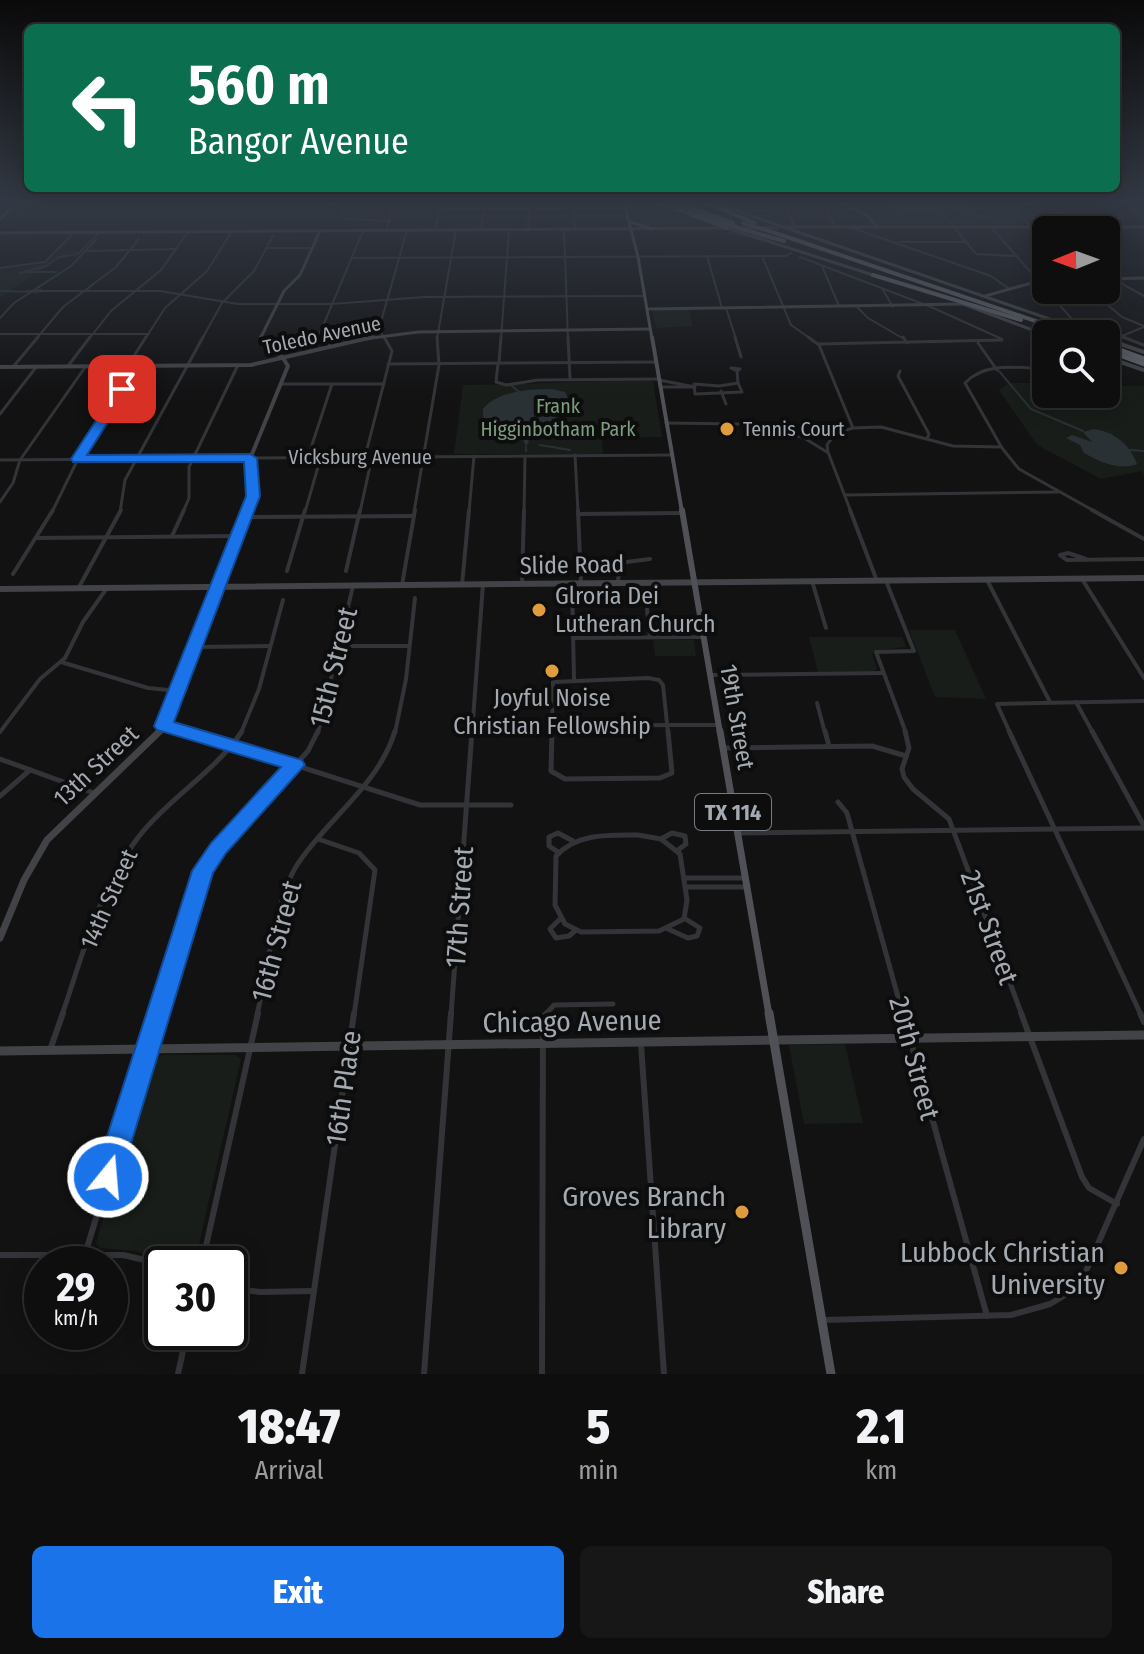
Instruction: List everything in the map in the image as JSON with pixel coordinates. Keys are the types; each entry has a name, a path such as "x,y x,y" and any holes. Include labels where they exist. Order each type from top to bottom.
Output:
{"highway":[{"path":"866,267 1023,320"},
{"path":"876,267 1032,322"},
{"path":"873,275 1032,323"},
{"path":"925,277 1032,320"},
{"path":"1120,353 1144,361"}],"main road":[{"path":"284,358 267,350 260,340 286,287 300,275 303,267"},
{"name":"19th Street","path":"640,267 831,1374"},
{"path":"848,267 1032,330"},
{"path":"898,267 1053,320"},
{"path":"1120,279 1144,278"},
{"path":"985,296 1032,281"},
{"path":"647,309 931,307 963,304"},
{"name":"Toledo Avenue","path":"0,367 238,365 383,336 439,330 650,329"},
{"path":"1120,344 1144,352"},
{"name":"13th Street","path":"0,938 45,843 163,726 253,496 250,458 288,366 284,358"},
{"path":"1120,362 1144,370"},
{"name":"Slide Road","path":"0,589 1144,578"},
{"name":"Chicago Avenue","path":"0,1051 1144,1035"}],"street":[{"path":"0,318 14,303 37,291 67,267"},
{"path":"13,367 63,307 116,267"},
{"path":"68,366 111,311 163,267"},
{"path":"132,359 165,308 209,267"},
{"path":"79,588 123,506 125,480 135,459 222,303 256,267"},
{"path":"331,347 320,336 348,267"},
{"path":"365,457 391,348 379,330 396,267"},
{"path":"402,585 438,364 436,353 449,267"},
{"path":"506,267 496,380 500,384 570,379 659,380 695,387"},
{"path":"565,267 570,379"},
{"path":"711,267 741,357"},
{"path":"766,267 793,328 818,344 978,343 1002,340 931,307 825,267"},
{"path":"822,267 840,307"},
{"path":"965,267 993,277 1008,288"},
{"path":"1120,281 1144,296"},
{"path":"882,288 893,307"},
{"path":"37,291 136,290 222,303 276,304 444,297 645,296"},
{"path":"1058,304 1076,320"},
{"path":"1107,304 1122,317 1144,326"},
{"path":"857,307 871,322 901,335 907,343"},
{"path":"1120,337 1144,326"},
{"path":"0,334 149,334"},
{"path":"1120,337 1144,345"},
{"path":"978,343 997,370"},
{"path":"818,344 853,428"},
{"path":"388,364 656,362"},
{"path":"171,537 189,498 188,471 193,458 238,365"},
{"path":"0,414 37,366"},
{"path":"0,502 13,483 20,460 86,366"},
{"path":"13,574 69,483 78,459 137,366"},
{"path":"1032,369 978,373 965,383 1001,447 1019,469 1144,539"},
{"path":"737,371 742,392 695,394 694,384 718,386 738,383"},
{"path":"900,371 898,376 929,434 926,439"},
{"path":"281,384 384,384"},
{"path":"308,457 332,384"},
{"path":"718,386 726,404"},
{"path":"660,387 695,387"},
{"path":"841,431 849,416"},
{"path":"666,423 739,424 802,437 828,452"},
{"path":"802,437 853,428 881,427 953,446 1001,447"},
{"path":"836,433 829,441 828,452 877,581"},
{"path":"575,455 581,583"},
{"name":"Vicksburg Avenue","path":"0,460 672,455"},
{"path":"462,585 474,456"},
{"path":"522,584 525,456"},
{"name":"15th Street","path":"346,571 370,466"},
{"path":"287,571 318,467"},
{"path":"845,495 1058,492"},
{"path":"578,514 682,513"},
{"path":"245,517 413,516"},
{"path":"36,538 238,536"},
{"path":"1086,559 1066,553 1060,555 1065,559 1086,559 1144,559"},
{"path":"618,583 619,563 650,559"},
{"path":"1082,579 1143,675"},
{"path":"987,580 1050,702"},
{"path":"812,581 826,628"},
{"name":"21st Street","path":"886,581 914,651 876,652 909,746 902,772 908,784 945,811 1082,1177 1089,1188 1117,1204"},
{"path":"572,583 574,679"},
{"name":"17th Street","path":"424,1374 483,584"},
{"name":"15th Street","path":"87,1246 203,871 219,848 308,751 322,723 353,586"},
{"path":"0,732 40,679 61,662 107,588"},
{"name":"16th Street","path":"206,1246 286,886 300,861 378,768 391,744 415,598"},
{"name":"14th Street","path":"50,1050 112,883 127,852 147,827 231,744 247,723 283,600"},
{"path":"647,609 650,637"},
{"path":"573,638 703,637"},
{"path":"195,647 270,646"},
{"path":"338,646 408,646"},
{"path":"61,662 148,688 179,691"},
{"path":"710,675 883,673"},
{"path":"574,679 659,680 663,685 670,725 674,769 670,775 660,778 565,779 554,775 551,771 553,682 574,679"},
{"path":"1144,701 997,704 1144,1022"},
{"path":"737,833 1144,827 1076,702"},
{"path":"817,703 829,746"},
{"path":"551,726 718,725"},
{"path":"163,726 231,744 420,805 511,805"},
{"path":"723,749 880,747 906,756"},
{"path":"0,759 94,793"},
{"path":"0,796 30,770"},
{"name":"20th Street","path":"838,802 847,813 853,831 987,1316"},
{"path":"558,852 549,846 549,837 558,833 573,841"},
{"path":"678,850 686,844 685,836 672,833 661,839 592,837 573,841 558,852 554,870 555,905 560,919 576,930 593,932 668,929 688,938 697,936 700,928 684,918"},
{"name":"16th Place","path":"302,1374 375,870 373,863 361,853 318,839"},
{"path":"661,839 678,850 686,887 684,918"},
{"path":"684,878 746,882"},
{"path":"686,887 746,882"},
{"path":"668,929 684,918"},
{"path":"560,919 550,929 556,938 569,936 576,930"},
{"path":"542,1374 543,1017 549,1008 567,1004 613,1004"},
{"path":"640,1042 664,1374"},
{"path":"822,1320 987,1316 1040,1309 1075,1287 1094,1260 1144,1139"},
{"path":"0,1255 24,1255"},
{"path":"248,1290 314,1291"},
{"path":"178,1374 183,1350"}],"green space":[{"path":"16,267 45,267 0,298 0,269"},
{"path":"652,310 689,310 693,326 656,328"},
{"name":"Frank Higginbotham Park","path":"653,382 662,437 602,438 603,454 454,454 463,385"},
{"path":"1009,383 1032,383 1032,408 1120,408 1120,386 1144,386 1144,475 1142,471 1101,479 1037,445 999,390"},
{"path":"909,630 955,630 986,699 935,697"},
{"path":"809,637 902,637 906,647 879,650 872,654 877,669 873,671 818,672"},
{"path":"653,640 694,640 696,656 655,656"},
{"path":"845,1044 863,1123 804,1124 789,1045"},
{"path":"162,1055 235,1055 241,1059 198,1246 144,1246 144,1254 128,1250 128,1246 98,1246 96,1243 139,1096 153,1060"}],"shaded area":[{"path":"552,389 565,392 568,398 553,422 528,439 529,443 540,445 528,443 526,447 523,439 495,432 483,417 483,409 497,398 524,391"},
{"path":"1094,429 1121,440 1137,464 1117,466 1103,462 1084,453 1080,445 1066,438 1072,435 1092,442 1083,432"}],"waterway":[{"path":"20,273 42,267"},
{"path":"25,272 56,272"},
{"path":"26,291 41,290"},
{"path":"1,291 37,292"},
{"path":"999,371 1031,409 1083,431"},
{"path":"512,386 520,393"},
{"path":"540,445 570,450"},
{"path":"1130,450 1144,451"}],"place":[{"name":"Tennis Court","path":"727,429"},
{"name":"Glroria Dei Lutheran Church","path":"539,610"},
{"name":"Joyful Noise Christian Fellowship","path":"552,671"},
{"name":"Groves Branch Library","path":"742,1212"},
{"name":"Lubbock Christian University","path":"1121,1268"}],"route":[{"path":"108,1177 203,871 219,848 295,765 186,730 163,726 171,714 253,496 250,458 78,459 122,389"}]}
